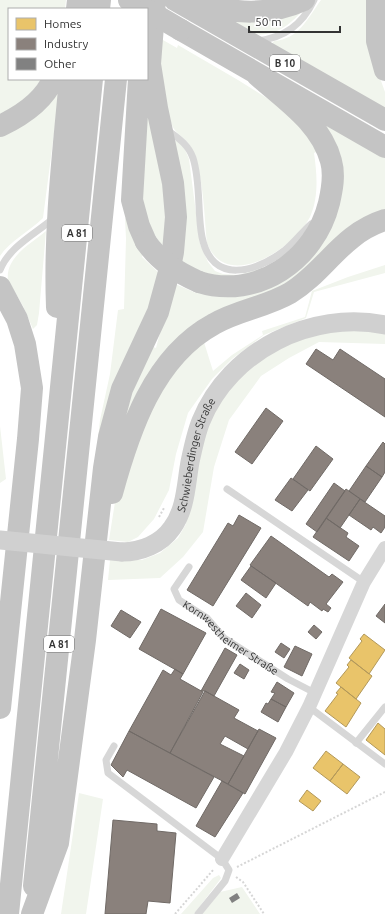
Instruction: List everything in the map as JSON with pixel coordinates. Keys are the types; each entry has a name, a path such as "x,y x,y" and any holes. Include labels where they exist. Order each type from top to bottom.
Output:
{"highway":[{"name":"B 10","path":"129,0 144,8"},
{"path":"31,914 58,842 85,640 104,468 116,408 122,389 158,312 170,272 173,252 175,201 170,161 160,123 150,64 155,0"},
{"path":"186,2 224,9 262,11 278,9 304,0"},
{"path":"377,0 377,41 385,70"},
{"name":"B 10","path":"186,2 248,42 385,120"},
{"name":"B 10","path":"148,10 257,75 385,147"},
{"path":"139,80 132,200 139,226 146,242 159,259 169,267 199,282 220,286 242,286 264,280 277,273 292,263 306,249 318,231 326,214 332,190 332,162 322,139 309,120 257,75"},
{"path":"0,126 17,118 33,106 52,80"},
{"path":"61,386 57,292 59,214 70,80"},
{"name":"A 81","path":"8,914 92,80"},
{"name":"A 81","path":"31,914 116,80"},
{"path":"95,542 109,506 126,446 138,415 150,391 172,359 195,336 212,324 232,314 268,304 289,293 304,283 343,243 358,233 385,220"},
{"path":"0,287 17,319 25,344 32,388 0,708"}],"street":[{"name":"Schwieberdinger Straße","path":"0,540 122,552 141,550 154,545 164,538 173,528 180,514 190,460 201,421 211,400 240,366 260,350 279,339 308,327 352,321 385,325"},
{"path":"225,865 309,707 364,582 385,548"}],"lane":[{"path":"248,42 268,40 291,31 310,9 314,0"},
{"path":"160,123 182,141 193,159 202,236 208,254 218,266 225,269 239,270 251,269 261,265 286,249 310,224 326,214"},
{"path":"0,270 4,259 59,214"},
{"path":"227,489 364,582"},
{"name":"Kornwestheimer Straße","path":"189,567 174,589 179,600 206,618 224,638 288,679 316,693"},
{"path":"309,707 385,764"},
{"path":"356,743 385,707"},
{"path":"114,746 106,760 108,773 225,865 225,881 198,914"}],"path":[{"path":"158,520 167,502"},
{"path":"176,914 225,865 385,792"},
{"path":"225,865 243,882 264,914"}],"shaded area":[{"path":"0,0 66,0 65,8 8,8 8,80 40,80 31,95 0,117"},
{"path":"321,0 368,0 376,67 385,92 385,111 271,45 274,41 290,36 302,27"},
{"path":"304,9 287,25 274,32 266,34 246,32 220,16"},
{"path":"156,36 177,48 178,45 297,117 321,150 314,153 316,193 315,202 310,217 302,229 276,252 260,260 244,265 229,264 216,258 207,243 203,196 199,172 191,147 187,141 174,129 171,122 165,99"},
{"path":"145,90 165,170 166,251 154,234 142,208"},
{"path":"55,91 59,95 43,218 9,246 0,256 0,134"},
{"path":"312,115 385,155 385,213 325,251 283,288 226,309 113,448 120,419 150,346 156,348 173,283 196,293 233,294 334,215"},
{"path":"174,141 178,141 184,147 189,159 200,244 208,262 215,271 223,274 238,275 279,263 238,278 201,274 202,271 192,268 179,260"},
{"path":"125,218 127,219 144,252 142,257 160,274 96,458 100,420 110,374 118,310 124,309 126,239"},
{"path":"46,231 39,313 37,325 33,329 23,306 8,280 8,272 11,264 21,251"},
{"path":"385,265 385,273 314,292 306,318 264,335 232,359 212,379 188,413 176,454 169,490 154,519 138,537 128,542 109,540 115,502 158,391 203,339 213,371 232,355 263,335 262,331 305,317 312,291"},
{"path":"346,329 385,332 385,344 319,342 289,358 261,376 229,420 214,467 203,532 183,557 160,578 108,580 110,560 142,560 160,553 178,538 186,524 198,450 218,404 238,377 264,355 303,336"},
{"path":"0,426 6,479 0,483"},
{"path":"79,793 103,799 86,914 61,914"},
{"path":"219,875 221,878 194,914 181,914 213,878"},
{"path":"242,887 260,914 202,914 220,892"}],"building: Homes":[{"path":"364,634 385,650 369,674 349,658 362,641 360,639"},
{"path":"351,660 372,676 356,699 336,683 349,667 347,665"},
{"path":"341,687 361,703 346,727 325,711 338,694 336,693"},
{"path":"378,723 385,729 385,755 366,740"},
{"path":"326,751 343,764 330,781 313,768"},
{"path":"343,764 360,777 347,794 330,781"},
{"path":"307,790 321,801 313,811 299,801"}],"building: Industry":[{"path":"316,349 333,360 340,349 385,379 385,417 306,364"},
{"path":"266,408 283,421 252,464 235,452"},
{"path":"383,442 385,444 385,472 382,477 366,466"},
{"path":"316,446 333,459 310,491 293,479"},
{"path":"366,466 382,477 365,502 349,491"},
{"path":"291,478 308,490 292,511 275,500"},
{"path":"334,483 345,491 317,532 306,524"},
{"path":"346,489 360,499 340,528 326,518"},
{"path":"360,499 385,516 385,527 381,533 373,527 371,530 349,515"},
{"path":"239,515 261,528 213,606 187,590 228,523 233,526"},
{"path":"326,518 348,533 346,537 359,546 349,561 313,537"},
{"path":"271,536 329,577 332,574 343,582 326,604 331,608 328,612 323,609 322,611 310,602 308,606 250,565"},
{"path":"251,566 276,583 266,598 241,580"},
{"path":"246,593 261,605 252,618 236,606"},
{"path":"385,604 385,623 376,616"},
{"path":"161,609 206,633 183,674 139,649"},
{"path":"121,610 141,622 130,638 111,626"},
{"path":"314,625 322,632 316,639 308,632"},
{"path":"281,643 290,649 284,658 275,652"},
{"path":"295,646 312,654 302,676 284,667"},
{"path":"225,648 237,655 214,696 205,691 201,691"},
{"path":"240,664 249,670 244,679 234,673"},
{"path":"175,669 183,674 180,679 203,692 170,753 129,731 163,670 171,675"},
{"path":"277,682 294,693 286,707 271,699 275,693 271,692"},
{"path":"205,691 239,710 234,718 258,731 248,749 225,736 220,744 244,756 228,784 170,753"},
{"path":"271,699 286,707 278,722 261,712 266,703 268,704"},
{"path":"259,729 276,738 245,794 228,784"},
{"path":"129,731 214,777 196,808 127,770 123,777 111,765"},
{"path":"222,781 243,793 215,837 196,826"},
{"path":"113,820 157,824 157,831 176,833 170,903 148,901 146,914 105,914"}],"building: Other":[{"path":"237,893 240,898 232,903 229,898"}]}
